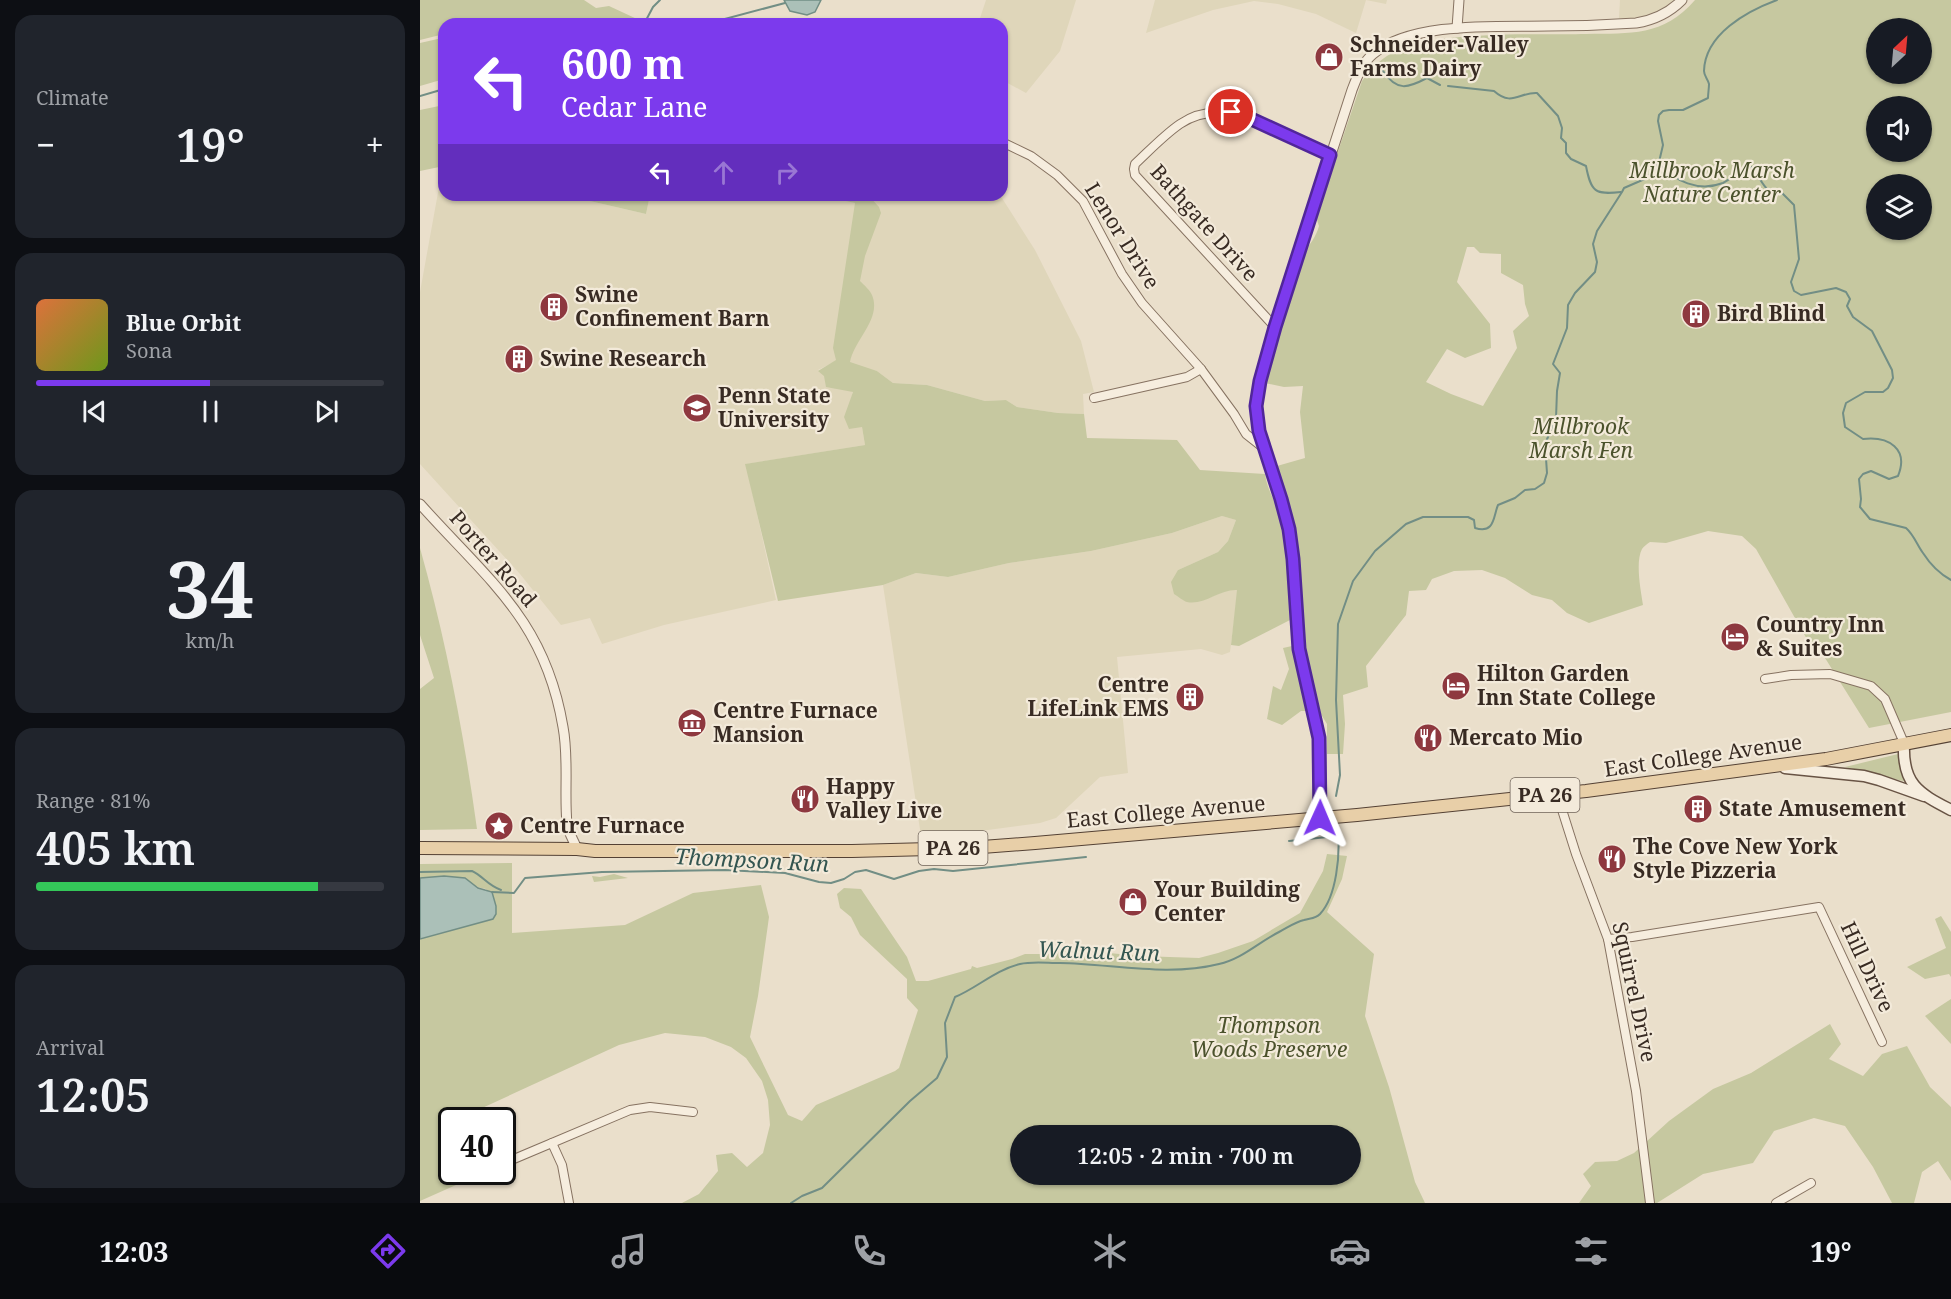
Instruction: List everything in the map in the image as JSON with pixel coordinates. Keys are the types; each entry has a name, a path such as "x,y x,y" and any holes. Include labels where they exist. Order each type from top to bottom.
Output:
{"main road":[{"name":"East College Avenue","path":"420,848 595,851 852,851 969,848 1320,818 1557,794 1826,759 1950,734"},
{"path":"1904,743 1903,757 1909,779 1924,796"},
{"path":"1904,743 1919,784 1951,804"},
{"path":"1770,766 1863,776 1924,796 1951,810"}],"street":[{"path":"1457,28 1459,0"},
{"path":"1320,818 1319,738 1299,649 1291,539 1257,424 1256,406 1260,381 1275,327 1360,69 1371,55 1390,44 1426,33 1457,28 1636,23 1672,10 1682,0"},
{"name":"Bathgate Drive","path":"1275,327 1135,175 1135,164 1181,123 1214,112 1231,112 1247,117 1330,155"},
{"name":"Lenor Drive","path":"1008,145 1031,156 1067,184 1083,201 1122,274 1142,303 1201,369 1246,434 1265,449"},
{"path":"1094,398 1176,379 1201,369"},
{"name":"Porter Road","path":"420,504 508,599 541,651 560,707 565,743 567,826 577,849"},
{"path":"1765,679 1791,675 1830,674 1871,687 1882,694 1904,743"},
{"name":"Squirrel Drive","path":"1557,794 1576,854 1608,939 1636,1091 1650,1203"},
{"name":"Hill Drive","path":"1608,939 1819,908 1882,1042"},
{"path":"516,1158 630,1110 650,1107 693,1112"},
{"path":"552,1143 562,1165 569,1203"},
{"path":"1776,1203 1811,1183"}],"shaded area":[{"path":"784,0 821,0 815,12 807,15 790,11"},
{"path":"986,0 1076,0 1060,51 1026,93 1008,83 1008,18 980,18"},
{"path":"1155,0 1366,0 1356,33 1316,14 1278,4 1254,1 1213,10 1146,33"},
{"path":"1366,0 1387,0 1386,4"},
{"path":"1620,0 1676,0 1658,13 1629,19 1619,18"},
{"path":"438,193 438,201 590,201 646,214 649,201 846,201 855,203 856,201 1004,201 1035,250 1081,341 1094,392 1083,394 1084,414 1058,413 1017,407 1006,400 985,401 927,385 893,383 877,371 836,361 818,370 853,392 845,419 862,427 865,445 746,464 776,600 664,625 602,644 590,618 561,625 520,574 420,464 420,292"},
{"path":"1222,516 1236,520 1228,541 1218,552 1178,570 1201,601 1228,590 1238,590 1230,652 1222,655 1201,649 1117,657 1128,773 1100,777 1056,818 1040,823 921,836 883,585 916,573 948,577 1009,563 1091,551 1172,533"},
{"path":"444,876 465,878 478,888 492,892 496,914 493,919 420,939 420,878"}],"green space":[{"path":"420,0 584,0 596,8 609,6 635,18 438,18 438,36 420,40"},
{"name":"Millbrook Marsh Nature Center","path":"1695,0 1951,0 1951,712 1869,728 1820,650 1813,650 1756,549 1742,536 1708,531 1666,543 1650,542 1647,544 1642,549 1639,561 1643,605 1589,623 1567,613 1552,600 1532,595 1505,578 1482,570 1454,571 1432,579 1426,590 1409,591 1406,615 1366,666 1368,687 1343,695 1345,724 1343,754 1327,754 1327,724 1319,711 1301,711 1282,725 1267,719 1273,686 1281,690 1289,669 1283,648 1301,644 1302,621 1300,576 1294,532 1277,466 1305,458 1300,412 1303,386 1284,387 1265,383 1277,335 1304,252 1318,230 1317,213 1362,81 1376,65 1392,53 1432,40 1514,34 1632,33 1658,27 1671,21","holes":["1467,247 1474,247 1480,253 1501,254 1501,273 1523,285 1529,316 1513,331 1517,348 1483,406 1426,382 1447,349 1465,358 1491,348 1490,324 1457,282"]},
{"path":"438,39 438,81 420,86 420,43"},
{"path":"438,106 438,167 420,171 420,110"},
{"path":"590,201 649,201 646,214"},
{"path":"846,201 874,201 881,213 865,256 860,281 872,295 873,312 850,362 877,371 893,383 927,385 985,401 1006,400 1017,407 1084,414 1087,438 1177,440 1200,470 1265,474 1285,534 1290,620 1239,646 1231,645 1237,590 1193,603 1174,594 1171,582 1178,570 1218,552 1228,541 1236,520 1222,516 1172,533 1091,551 1009,563 948,577 916,573 883,585 778,601 745,464 865,445 862,427 849,429 844,417 853,392 826,387 824,376 818,371 836,360 833,348 855,203"},
{"path":"420,548 453,688 477,829 420,830 420,689 434,678 420,635"},
{"path":"1898,754 1907,782 1845,767"},
{"name":"Thompson Woods Preserve","path":"1327,854 1347,856 1342,879 1327,912 1374,954 1365,1016 1389,1087 1415,1182 1425,1203 682,1203 699,1194 718,1171 716,1155 732,1153 747,1167 763,1153 770,1125 768,1100 762,1081 746,1058 731,1047 705,1037 665,1033 619,1045 484,1107 438,1107 438,1185 456,1185 420,1201 420,939 493,919 496,911 486,889 455,877 420,878 420,864 512,863 512,933 625,925 693,893 761,885 769,917 750,1037 788,1115 802,1121 816,1105 899,1068 918,1010 907,998 907,979 860,935 851,917 840,908 837,894 844,888 861,889 907,957 916,981 928,981 971,969 972,966 977,968 1025,954 1068,949 1140,956 1199,958 1253,941 1300,913 1323,871"},
{"path":"614,874 628,878 594,882 592,876 600,877"},
{"path":"1941,916 1951,932 1951,977 1949,974 1925,979 1907,967 1946,948 1935,919"},
{"path":"1951,999 1951,1044 1925,1016"},
{"path":"1830,1024 1841,1044 1829,1059 1863,1076 1882,1054 1907,1046 1930,1087 1951,1107 1951,1181 1938,1161 1922,1172 1914,1203 1892,1203 1873,1167 1845,1126 1814,1118 1774,1131 1753,1163 1703,1174 1657,1203 1579,1203 1591,1186 1583,1174 1595,1162 1617,1161 1634,1153 1669,1121 1713,1089 1751,1073"}],"waterway":[{"path":"647,18 660,0"},
{"path":"1777,0 1741,18 1720,35 1712,46 1706,58 1704,71 1709,84 1708,98 1683,110 1663,111 1659,115 1663,145 1659,162 1672,175 1696,186 1714,186 1723,183 1743,169 1751,167 1769,191 1780,191 1794,205 1799,259 1791,282 1794,291 1801,295 1836,288 1846,292 1850,299 1847,306 1853,317 1872,331 1892,370 1893,378 1888,388 1883,392 1865,392 1846,403 1843,413 1845,427 1863,439 1888,442 1899,452 1901,458 1898,476 1889,479 1871,471 1863,474 1859,479 1860,507 1870,519 1906,528 1932,565 1951,580"},
{"path":"729,18 785,3"},
{"path":"1368,64 1373,69 1383,71 1398,85 1408,86 1427,78 1440,85"},
{"path":"1448,86 1494,91 1506,98 1537,93 1558,116 1562,128 1561,138 1566,143 1566,153 1571,159 1586,166 1592,186 1600,192 1621,192"},
{"path":"420,96 438,91"},
{"name":"Thompson Run","path":"1336,796 1340,775 1336,700 1338,624 1353,581 1375,551 1406,524 1423,517 1468,517 1474,520 1475,528 1486,529 1490,527 1498,505 1515,498 1525,490 1535,489 1544,483 1547,473 1545,444 1556,418 1560,373 1553,364 1567,328 1568,305 1575,293 1595,272 1597,262 1593,244 1597,231 1624,188 1647,178 1659,162"},
{"name":"Walnut Run","path":"791,1203 822,1188 910,1101 937,1078 947,1057 945,1023 955,997 1002,970 1025,963 1080,964 1160,970 1200,968 1227,962 1291,925 1320,914 1334,886 1338,863 1338,831"},
{"path":"1289,841 1337,836"},
{"name":"Thompson Run","path":"492,892 514,893 525,878 602,872 725,870 785,873 831,883 855,872 866,870 894,879 934,869 953,871 1086,857"},
{"path":"420,872 472,871 501,890"}],"place":[{"name":"Schneider-Valley Farms Dairy","path":"1329,57"},
{"name":"Swine Confinement Barn","path":"554,307"},
{"name":"Bird Blind","path":"1696,314"},
{"name":"Swine Research","path":"519,359"},
{"name":"Penn State University","path":"697,408"},
{"name":"Country Inn & Suites","path":"1735,637"},
{"name":"Hilton Garden Inn State College","path":"1456,686"},
{"name":"Centre LifeLink EMS","path":"1190,697"},
{"name":"Centre Furnace Mansion","path":"692,723"},
{"name":"Mercato Mio","path":"1428,738"},
{"name":"Happy Valley Live","path":"805,799"},
{"name":"State Amusement","path":"1698,809"},
{"name":"Centre Furnace","path":"499,826"},
{"name":"The Cove New York Style Pizzeria","path":"1612,859"},
{"name":"Your Building Center","path":"1133,902"}],"route":[{"path":"1231,112 1330,155 1275,327 1260,381 1256,406 1257,424 1289,529 1301,663 1319,738 1320,818"}],"park label":[{"name":"Millbrook Marsh Fen","path":"1581,439"}]}
